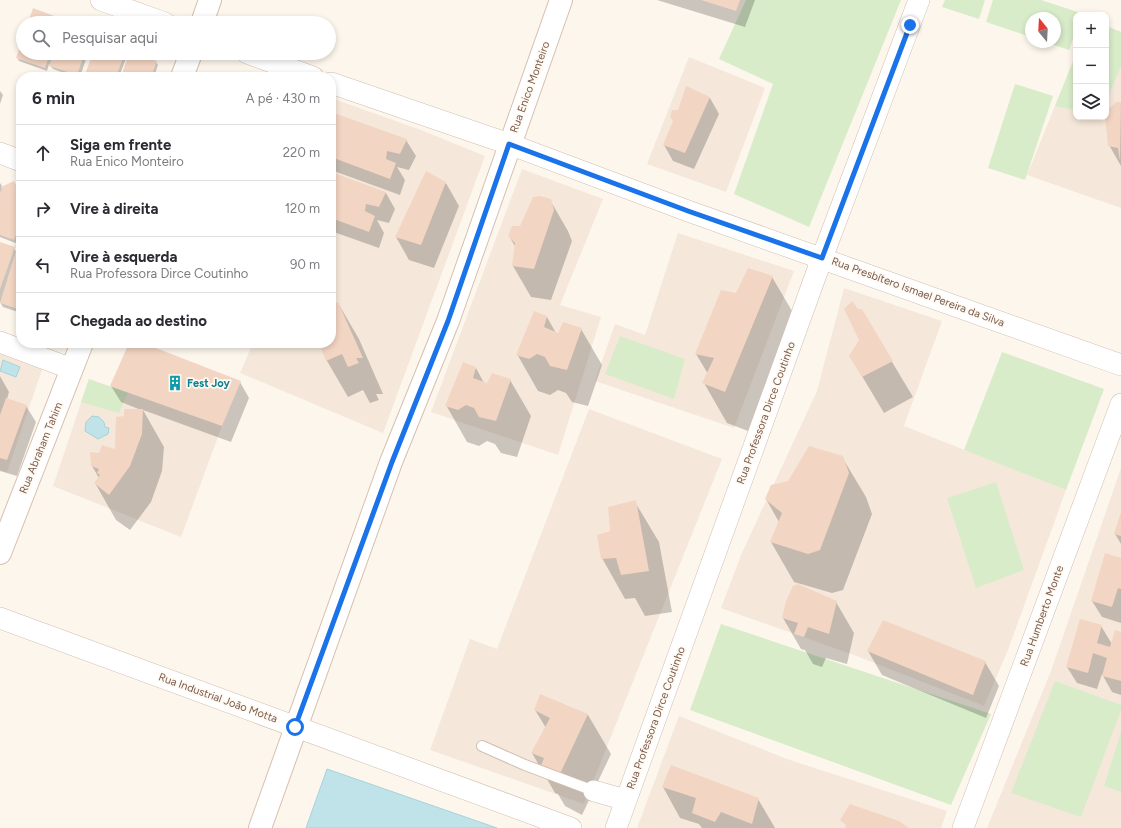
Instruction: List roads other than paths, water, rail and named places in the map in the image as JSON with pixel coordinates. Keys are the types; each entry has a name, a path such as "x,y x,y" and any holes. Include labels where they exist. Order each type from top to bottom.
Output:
{"street":[{"path":"101,0 146,16"},
{"path":"204,16 210,0"},
{"name":"Rua Enico Monteiro","path":"260,828 295,727 392,462 448,321 560,0"},
{"name":"Rua Professora Dirce Coutinho","path":"616,828 822,258 919,0"},
{"path":"184,72 188,60"},
{"path":"266,60 299,72"},
{"name":"Rua Presbítero Ismael Pereira da Silva","path":"336,85 509,144 688,211 1121,365"},
{"path":"0,153 16,159"},
{"path":"0,342 72,369"},
{"name":"Rua Abraham Tahim","path":"0,553 80,348"},
{"name":"Rua Humberto Monte","path":"963,828 1121,404"},
{"name":"Rua Industrial João Motta","path":"0,618 570,828"},
{"path":"594,791 626,800"}],"lane":[{"path":"482,746 525,765 594,791"}],"water":[{"path":"3,360 20,367 16,377 0,371"},
{"path":"92,416 99,417 104,422 105,427 109,428 108,434 98,439 85,431 86,422"},
{"path":"327,769 497,828 306,828"}],"place":[{"name":"Fest Joy","path":"175,383"}]}
